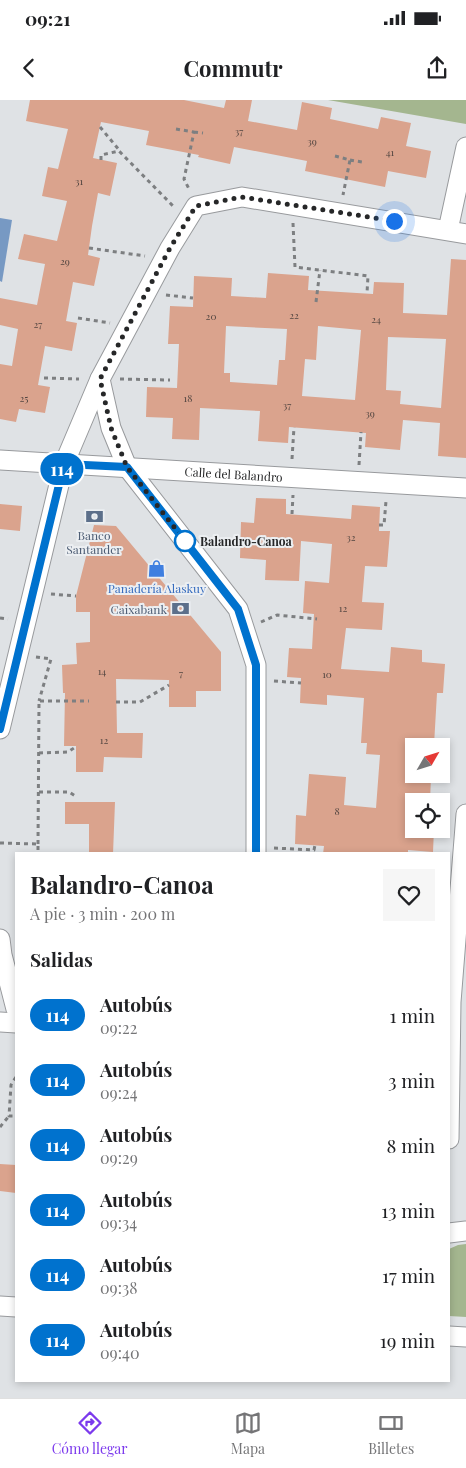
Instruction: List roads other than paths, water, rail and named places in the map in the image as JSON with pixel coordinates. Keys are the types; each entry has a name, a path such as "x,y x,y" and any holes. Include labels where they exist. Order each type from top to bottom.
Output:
{"street":[{"path":"0,729 64,464 100,379 164,259 196,206 242,197 457,232 466,147"},
{"path":"100,379 111,428 127,467 238,609 256,665 256,850"},
{"name":"Calle del Balandro","path":"0,460 358,480 466,488"},
{"path":"450,1070 451,1002 466,814"},
{"path":"0,939 15,1005"},
{"path":"0,1022 15,1023"},
{"path":"450,1233 466,1231"},
{"path":"0,1306 15,1307"},
{"path":"450,1336 466,1338"}],"water":[{"path":"0,218 12,220 2,282 0,281"}],"place":[{"name":"Banco Santander","path":"94,516"},
{"name":"Balandro-Canoa","path":"185,541"},
{"name":"Panadería Alaskuy","path":"157,569"},
{"name":"Caixabank","path":"181,609"}]}
